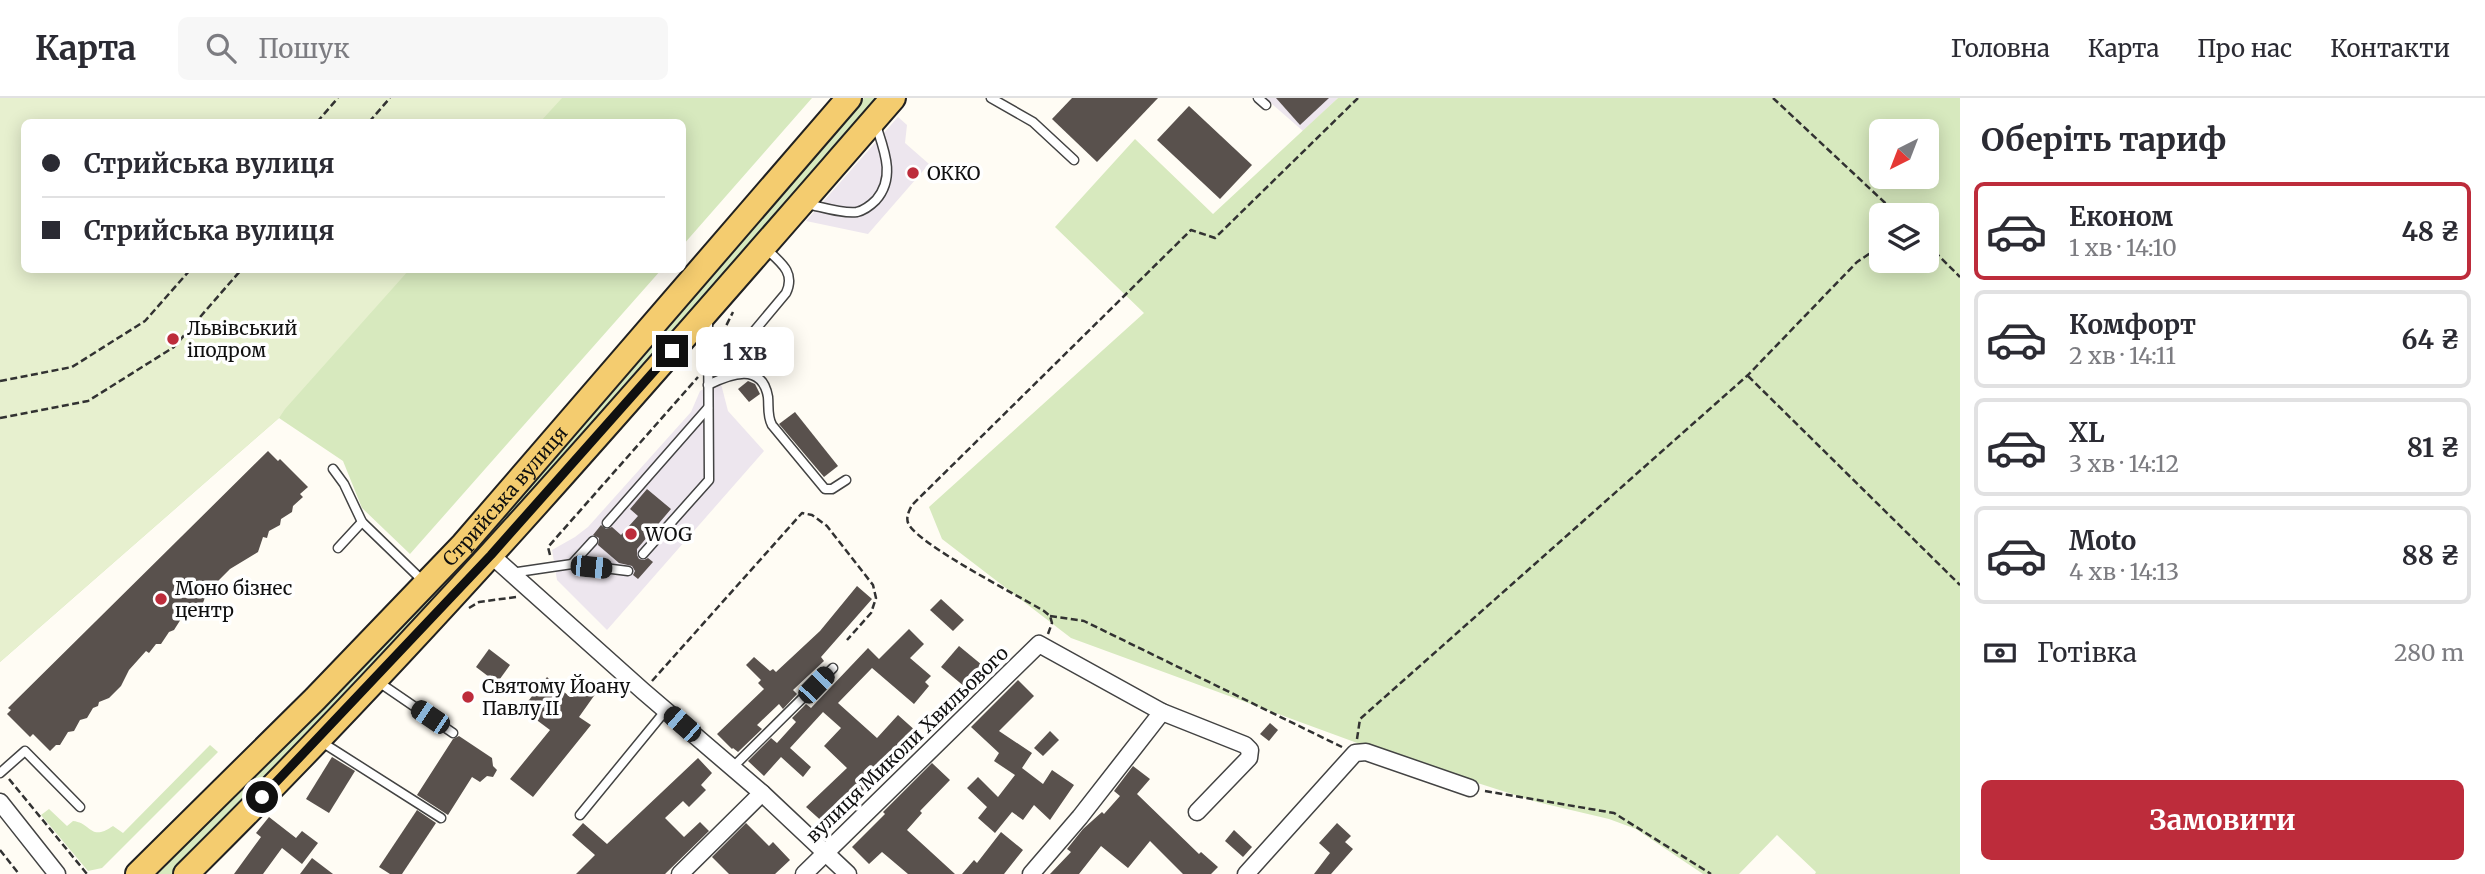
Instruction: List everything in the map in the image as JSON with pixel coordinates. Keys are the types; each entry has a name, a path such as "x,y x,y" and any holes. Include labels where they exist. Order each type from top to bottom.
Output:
{"main road":[{"name":"Стрийська вулиця","path":"138,874 316,699 463,545 849,98"},
{"name":"Стрийська вулиця","path":"186,874 318,739 491,555 893,98"}],"street":[{"path":"491,555 762,793 848,874"},
{"path":"1039,644 1162,712 1245,745 1250,750 1248,758 1198,812"},
{"name":"вулиця Миколи Хвильового","path":"804,874 1039,644"},
{"path":"1031,874 1080,817 1162,712"},
{"path":"1255,871 1355,753 1366,752 1470,788"},
{"path":"680,874 762,793"},
{"path":"0,802 57,874"}],"lane":[{"path":"991,98 1033,122 1074,160"},
{"path":"1258,98 1266,105"},
{"path":"801,203 858,212 873,203 887,174 887,160 874,119"},
{"path":"751,373 745,342 790,285 787,269 763,246"},
{"path":"643,554 709,480 708,310"},
{"path":"708,385 727,375 751,373 757,377 765,388 772,425 825,489 832,489 846,480"},
{"path":"607,523 708,408"},
{"path":"333,469 344,484 362,522 426,584"},
{"path":"338,548 362,522"},
{"path":"572,564 593,541"},
{"path":"511,573 572,564 628,571"},
{"path":"732,768 833,668"},
{"path":"375,679 453,733"},
{"path":"580,814 666,710"},
{"path":"318,739 441,818"},
{"path":"0,773 25,751 80,807"}],"path":[{"path":"320,119 338,98"},
{"path":"372,119 390,98"},
{"path":"1358,98 1215,238 1191,230 912,505 907,516 908,522 922,537 1050,616 1084,621 1355,753 1360,719 1748,375 1857,262 1869,254"},
{"path":"1773,98 1885,203"},
{"path":"1939,256 1960,277"},
{"path":"0,381 72,367 145,321 187,273"},
{"path":"0,418 88,401 174,347 238,273"},
{"path":"552,568 548,547 694,379 718,366 724,328 738,304"},
{"path":"1748,375 1960,585"},
{"path":"643,691 802,513 812,514 827,526 873,585 876,598 871,613 847,640"},
{"path":"463,613 479,602 538,597"},
{"path":"1039,644 1049,632 1052,623 1050,616"},
{"path":"9,779 87,874"},
{"path":"1470,788 1614,813 1711,874"},
{"path":"0,850 19,874"}],"shaded area":[{"path":"1265,98 1338,98 1303,131"},
{"path":"898,117 907,125 905,143 929,164 868,234 806,221"},
{"path":"720,380 728,411 764,451 607,630 557,580 552,550 588,527 691,412 700,391"}],"green space":[{"name":"Львівський іподром","path":"0,98 562,98 543,119 21,119 21,273 406,273 279,418 0,662"},
{"path":"438,98 812,98 686,242 686,119 419,119"},
{"path":"864,98 880,98 483,552 331,715 172,874 157,874 324,708 475,545"},
{"path":"1338,98 1960,98 1960,874 1815,874 1816,872 1777,835 1739,874 1703,874 1636,829 1609,819 1537,802 1390,755 1071,638 942,539 929,507 1144,313 1055,227 1135,139 1213,214"},
{"path":"280,273 658,273 410,554 362,508 343,461 279,418 0,662 0,456"},
{"path":"210,745 218,752 102,868 88,871 41,815 49,809 67,826 73,821 79,822 95,832 100,832 113,826 123,833"}],"building":[{"path":"1072,98 1158,98 1097,162 1052,119"},
{"path":"1276,98 1329,98 1300,125"},
{"path":"1189,106 1252,165 1220,199 1157,140"},
{"path":"748,381 755,384 760,394 749,402 738,389"},
{"path":"795,412 838,466 824,477 779,424"},
{"name":"Моно бізнес центр","path":"268,451 308,487 300,494 303,497 293,506 292,512 281,519 280,525 269,531 267,538 263,537 258,552 230,569 218,581 217,588 206,594 203,603 193,607 187,618 181,619 161,644 156,644 149,653 146,651 129,670 121,686 109,698 99,702 87,718 80,720 74,731 68,732 60,745 50,751 33,734 30,737 7,714 11,710 8,708"},
{"path":"647,489 671,509 637,549 639,559 648,558 653,562 638,579 633,575 635,571 632,566 619,563 598,545 599,538 593,535 601,525 606,529 612,527 621,535 638,516 630,509"},
{"path":"857,586 872,599 821,657 824,661 793,690 797,694 783,709 779,704 757,725 762,729 738,752 732,749 717,734 764,689 758,683 761,680 746,665 754,657 770,671 773,669 776,672 820,631"},
{"path":"941,599 964,620 953,631 930,610"},
{"path":"909,629 924,644 910,658 931,676 925,682 929,686 914,704 872,668 838,703 877,738 898,715 917,732 857,799 854,796 826,825 806,807 847,768 824,746 841,728 823,712 790,748 811,767 803,777 781,757 764,776 748,761 771,738 777,743 796,722 792,718 806,704 811,708 868,648 879,659"},
{"path":"959,646 982,665 965,687 941,667"},
{"path":"489,649 510,665 497,683 476,667"},
{"path":"547,677 570,697 573,697 583,683 596,693 579,717 591,725 533,797 510,779 550,730 522,709"},
{"path":"1018,680 1034,696 999,731 1032,753 1022,768 1043,784 1052,770 1074,785 1050,820 1034,805 1023,820 1012,812 995,833 978,818 987,807 967,788 978,777 998,797 1015,775 994,761 999,753 971,727"},
{"path":"1270,723 1278,730 1269,741 1260,734"},
{"path":"1050,731 1059,740 1043,756 1034,748"},
{"path":"459,736 492,758 493,766 497,770 493,777 487,776 480,782 472,777 448,815 417,795 453,739"},
{"path":"332,757 355,771 329,813 306,799"},
{"path":"698,758 712,773 701,785 706,790 689,807 683,801 665,818 684,837 700,822 709,831 665,874 576,874 595,855 572,835 583,823 607,844"},
{"path":"932,763 950,780 920,811 922,813 907,830 955,874 908,874 882,852 869,864 852,847"},
{"path":"1133,766 1150,779 1137,794 1199,854 1201,852 1218,867 1211,874 1183,874 1150,841 1128,868 1101,846 1079,874 1050,874 1071,852 1067,849 1083,829 1102,812 1104,814 1120,796 1114,791"},
{"path":"417,810 436,823 402,874 390,874 379,867"},
{"path":"269,817 296,838 302,831 318,843 302,864 282,848 263,874 234,874 261,837 256,833"},
{"path":"746,823 769,846 773,842 790,860 775,874 729,874 712,857"},
{"path":"1337,823 1351,836 1345,842 1353,849 1331,874 1314,874 1330,853 1319,843"},
{"path":"1234,830 1252,847 1243,857 1225,841"},
{"path":"1001,832 1023,850 1004,874 962,874 974,860 977,863"},
{"path":"312,858 333,874 300,874"}],"place":[{"name":"ОККО","path":"913,173"},
{"name":"Львівський іподром","path":"173,339"},
{"name":"WOG","path":"631,534"},
{"name":"Моно бізнес центр","path":"161,599"},
{"name":"Святому Йоану Павлу ІІ","path":"468,697"}],"route":[{"path":"262,797 491,555 672,351"}]}
